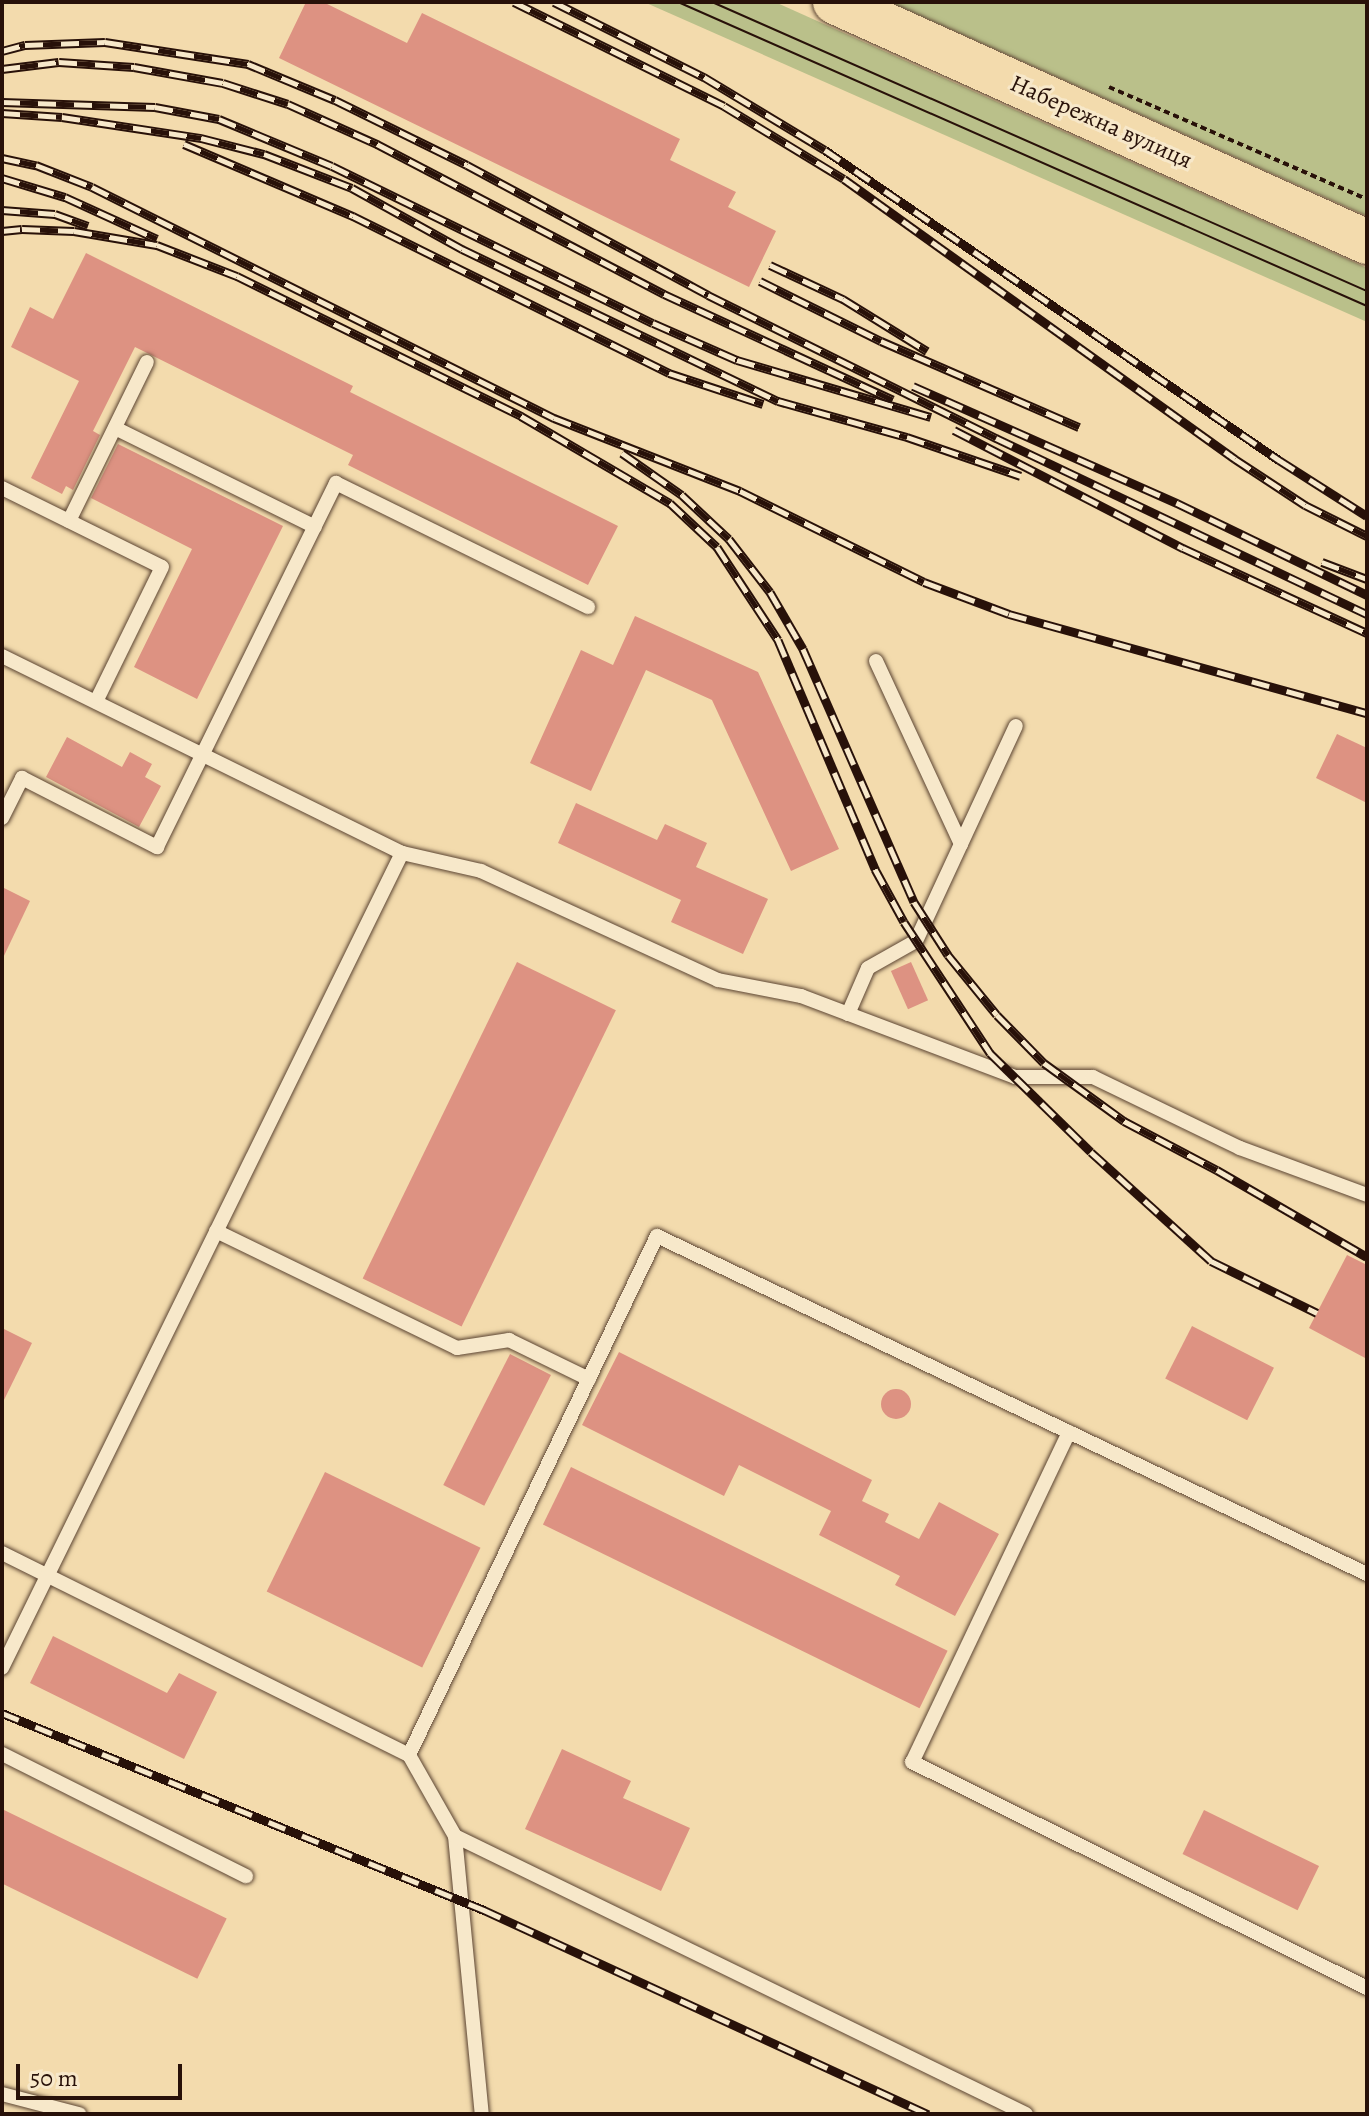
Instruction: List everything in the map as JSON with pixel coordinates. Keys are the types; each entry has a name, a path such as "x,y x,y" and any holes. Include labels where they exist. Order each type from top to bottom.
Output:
{"highway":[{"name":"Набережна вулиця","path":"835,2 1367,242"}],"lane":[{"path":"69,521 147,362"},
{"path":"115,428 315,527"},
{"path":"2,818 22,778 157,847 336,483 588,607"},
{"path":"2,488 162,567 96,702"},
{"path":"2,656 402,853 481,871 718,980 801,996 1015,1077 1093,1077 1240,1148 1367,1195"},
{"path":"876,661 961,844"},
{"path":"848,1014 868,968 916,941 1016,726"},
{"path":"2,1668 402,853"},
{"path":"216,1231 457,1348 509,1340 589,1379"},
{"path":"409,1755 657,1236 1367,1574"},
{"path":"1069,1432 912,1762 1367,1988"},
{"path":"2,1553 409,1755 455,1836 482,2114"},
{"path":"2,1754 246,1876"},
{"path":"455,1836 1026,2114"},
{"path":"2,2094 79,2114"}],"path":[{"path":"1102,84 1367,199"}],"green space":[{"path":"644,2 775,2 1367,268 1367,322"},
{"path":"890,2 1367,2 1367,216"}],"building":[{"path":"306,2 323,2 407,43 422,13 680,139 670,160 736,192 728,207 776,231 749,287 279,58"},
{"path":"86,253 353,386 350,392 618,526 588,585 348,465 353,455 135,347 93,431 100,435 73,490 66,486 62,494 31,478 79,381 11,347 30,307 53,319"},
{"path":"118,444 283,526 197,699 134,667 192,549 91,498"},
{"path":"635,616 758,672 839,849 791,871 712,700 646,670 591,791 530,763 581,650 613,665"},
{"path":"1337,734 1367,748 1367,803 1316,778"},
{"path":"67,737 122,767 130,752 152,764 145,777 161,786 139,827 46,777"},
{"path":"576,803 657,840 665,824 707,843 696,867 768,899 743,954 671,922 681,900 558,843"},
{"path":"2,887 30,901 2,960"},
{"path":"517,962 616,1010 462,1327 363,1278"},
{"path":"911,962 928,1000 908,1009 891,971"},
{"path":"1347,1255 1367,1265 1367,1359 1309,1328"},
{"path":"1192,1326 1274,1368 1247,1420 1165,1379"},
{"path":"2,1328 32,1343 2,1404"},
{"path":"619,1352 872,1480 862,1501 889,1514 885,1522 919,1539 939,1502 999,1534 955,1616 895,1585 900,1576 819,1535 831,1511 739,1465 724,1496 582,1425"},
{"path":"510,1354 551,1375 484,1506 443,1485"},
{"path":"896,1389 902,1390 910,1398 910,1410 902,1418 896,1419 890,1418 882,1410 881,1404 882,1398 890,1390"},
{"path":"571,1467 948,1651 920,1708 543,1525"},
{"path":"325,1472 480,1548 422,1667 267,1592"},
{"path":"53,1636 167,1693 179,1673 217,1692 184,1759 30,1683"},
{"path":"562,1749 631,1781 623,1798 690,1828 661,1891 525,1829"},
{"path":"2,1809 227,1919 197,1979 2,1884"},
{"path":"1204,1810 1319,1866 1298,1910 1183,1854"}],"tram line":[{"path":"678,2 1367,306"},
{"path":"712,2 1367,291"}],"railway":[{"path":"514,2 724,106 844,179 1235,459 1305,505 1367,536"},
{"path":"554,2 704,77 825,150 1279,460 1367,516"},
{"path":"2,51 25,45 105,42 248,64 335,100 467,165 708,295 996,438 1367,614"},
{"path":"2,69 59,62 134,67 223,83 288,104 377,144 664,294 893,400"},
{"path":"2,102 155,107 219,119 332,166 653,323 737,360 931,417"},
{"path":"2,113 62,117 201,138 264,154 352,188 462,249 778,401 907,437 1021,476"},
{"path":"184,144 353,216 669,373 763,404"},
{"path":"2,158 36,165 92,187 554,418 740,491 924,582 1009,614 1367,713"},
{"path":"2,178 65,197 157,239"},
{"path":"2,210 55,214 88,226"},
{"path":"2,231 74,231 157,245 237,276 521,416 670,503 717,547 778,640 875,869 904,922 990,1053 1091,1152 1211,1261 1317,1313"},
{"path":"770,265 843,299 927,351"},
{"path":"760,281 881,341 1079,427"},
{"path":"913,386 1177,503 1367,595"},
{"path":"954,430 1183,548 1367,633"},
{"path":"622,453 682,495 729,539 770,592 803,649 914,902 948,955 997,1015 1044,1063 1124,1121 1217,1170 1367,1257"},
{"path":"1322,562 1367,579"},
{"path":"2,1713 484,1910 928,2114"}]}
